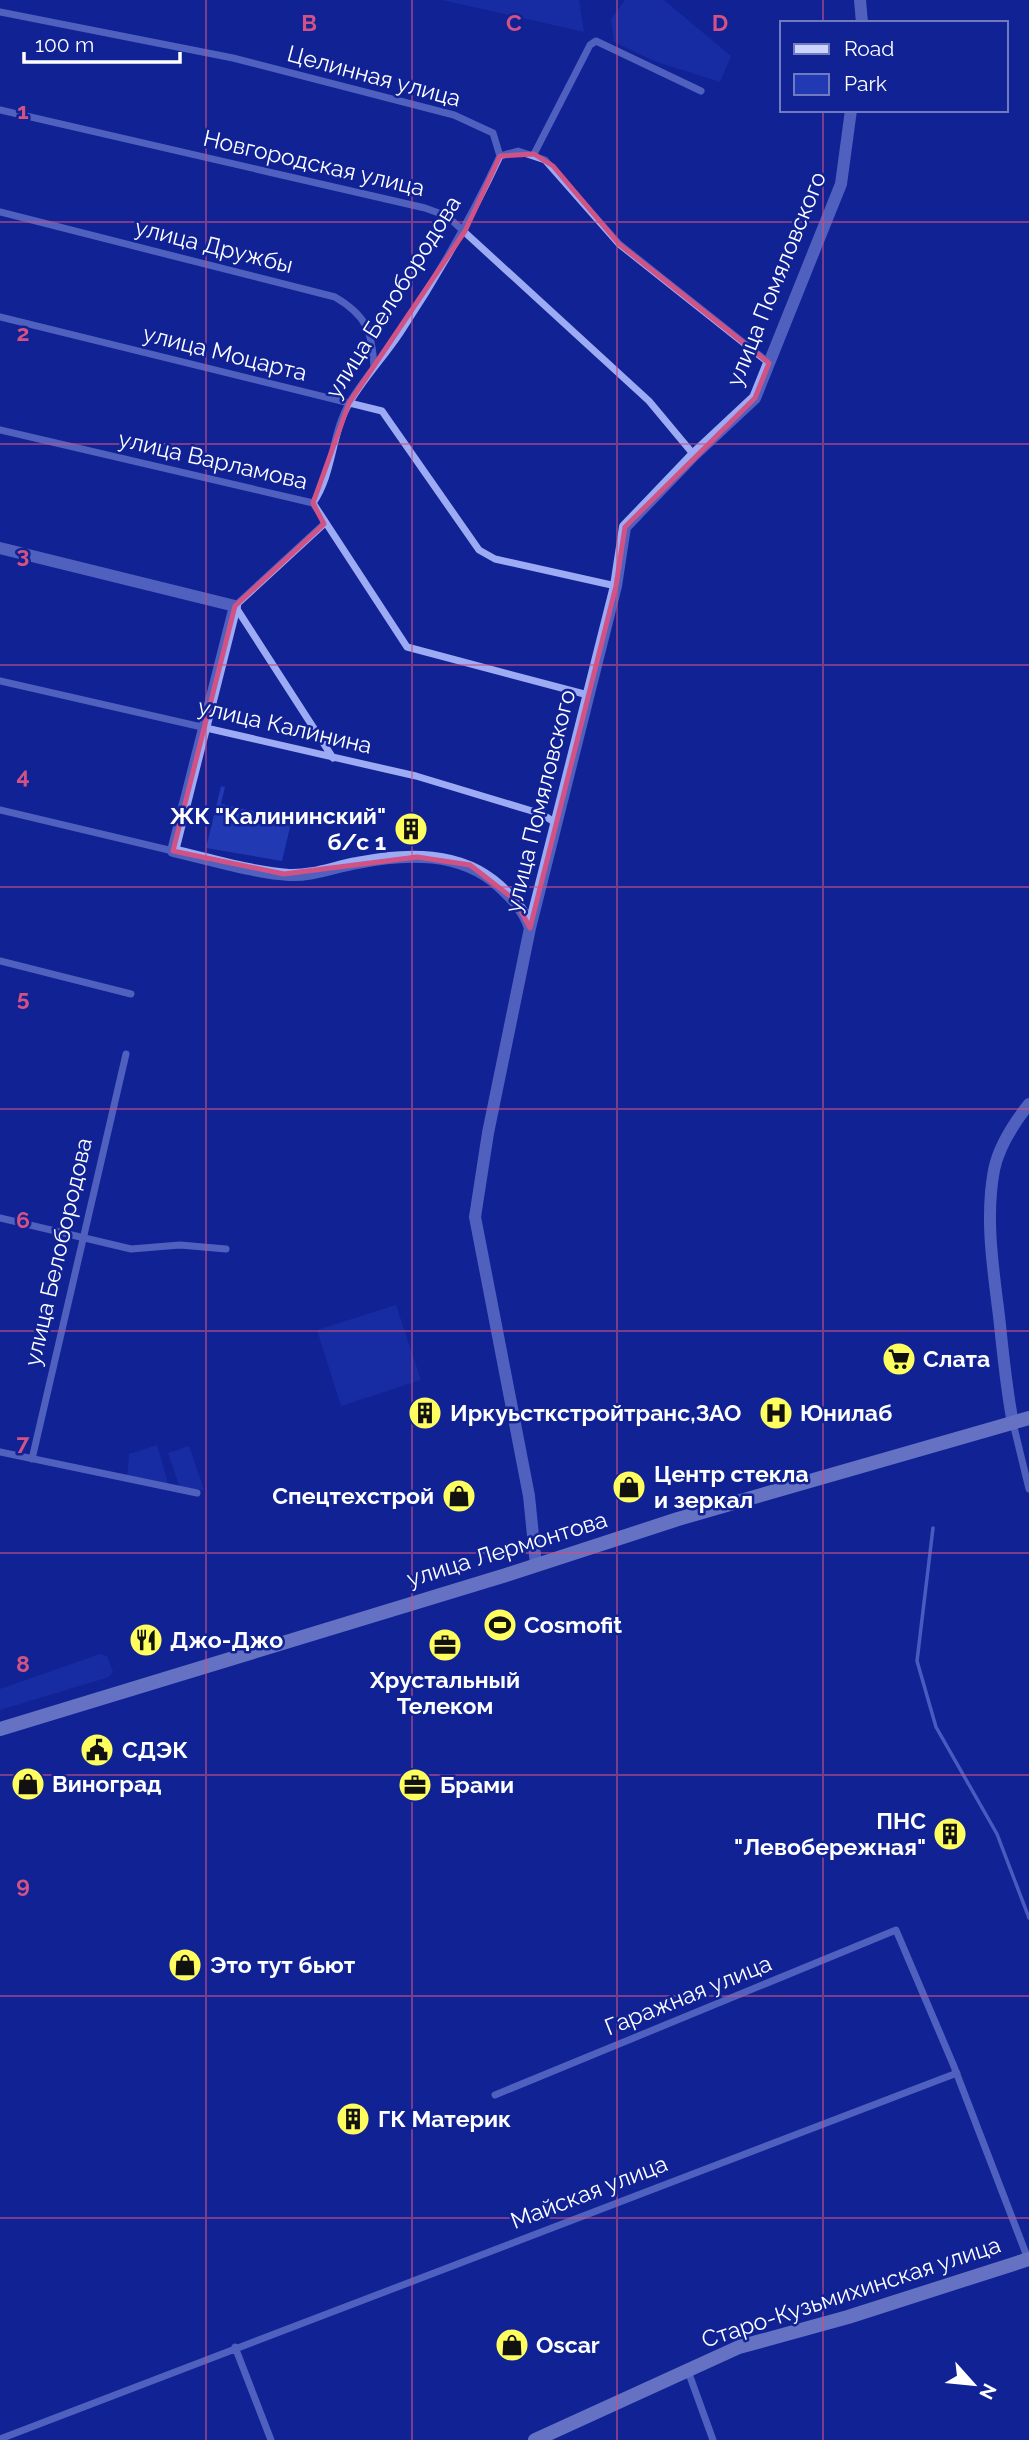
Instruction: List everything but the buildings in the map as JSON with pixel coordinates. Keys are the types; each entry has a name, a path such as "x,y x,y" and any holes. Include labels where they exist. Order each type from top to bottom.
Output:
{"main road":[{"name":"улица Лермонтова","path":"0,1729 537,1566 678,1519 1029,1418"},
{"name":"Старо-Кузьмихинская улица","path":"535,2440 739,2347 848,2318 1028,2259"}],"street":[{"path":"860,0 862,21"},
{"name":"Целинная улица","path":"0,12 233,58 454,115 493,133 500,156"},
{"path":"534,154 564,90 590,45 596,41 701,91"},
{"name":"Новгородская улица","path":"0,110 425,208 447,216 649,401 694,454"},
{"name":"улица Помяловского","path":"537,1566 529,1496 475,1217 488,1133 530,928 617,586 628,521 694,454 755,398 841,184 851,112"},
{"path":"500,156 518,151 534,154 553,166 619,244 769,363"},
{"name":"улица Белобородова","path":"313,503 326,478 340,422 349,403 398,336 465,231 500,156"},
{"name":"улица Дружбы","path":"0,212 335,297 355,309 370,331 374,367"},
{"name":"улица Моцарта","path":"0,317 383,411 480,550 495,559 617,586"},
{"name":"улица Варламова","path":"0,430 313,503 324,524 407,647 588,695"},
{"path":"173,852 235,606 324,524"},
{"path":"0,548 235,606 333,758"},
{"name":"улица Калинина","path":"0,681 416,776 516,805 542,814 557,824"},
{"path":"0,810 173,852 289,875 320,872 373,861 417,857 447,859 470,865 488,875 515,901 530,928"},
{"path":"0,961 131,994"},
{"name":"улица Белобородова","path":"32,1459 126,1054"},
{"path":"1029,1104 1012,1126 1001,1150 994,1168 990,1201 992,1259 1013,1423 1029,1489"},
{"path":"0,1218 131,1250 180,1245 226,1249"},
{"path":"0,1452 197,1493"},
{"name":"Гаражная улица","path":"495,2095 896,1930 957,2073"},
{"path":"957,2073 1028,2259"},
{"name":"Майская улица","path":"0,2439 957,2073"},
{"path":"236,2347 271,2440"},
{"path":"688,2370 713,2440"}],"highlighted area":[{"path":"534,154 553,166 619,244 769,363 755,398 625,527 616,586 530,928 515,900 470,865 417,857 284,874 173,851 235,606 324,524 313,503 349,403 465,231 500,156"}],"green space":[{"path":"442,0 579,0 584,32"},
{"path":"625,0 664,0 731,56 720,82 654,61 614,42 611,19"},
{"path":"221,786 225,787 221,804 292,819 282,861 206,848"},
{"path":"396,1305 421,1380 341,1406 317,1330"},
{"path":"157,1445 169,1487 127,1478 129,1454"},
{"path":"189,1446 204,1490 180,1488 168,1453"},
{"path":"100,1654 107,1656 113,1672 109,1677 0,1710 0,1689"}],"waterway":[{"path":"933,1528 917,1661 936,1727 997,1834 1029,1918"}],"place":[{"name":"ЖК \"Калининский\" б/с 1","path":"411,829"},
{"name":"Слата","path":"899,1359"},
{"name":"Иркуьсткстройтранс,ЗАО","path":"425,1413"},
{"name":"Юнилаб","path":"776,1413"},
{"name":"Центр стекла и зеркал","path":"629,1487"},
{"name":"Спецтехстрой","path":"459,1496"},
{"name":"Cosmofit","path":"500,1625"},
{"name":"Джо-Джо","path":"146,1640"},
{"name":"Хрустальный Телеком","path":"445,1645"},
{"name":"СДЭК","path":"97,1750"},
{"name":"Виноград","path":"28,1784"},
{"name":"Брами","path":"415,1785"},
{"name":"ПНС \"Левобережная\"","path":"950,1834"},
{"name":"Это тут бьют","path":"185,1965"},
{"name":"ГК Материк","path":"353,2119"},
{"name":"Oscar","path":"512,2345"}]}
